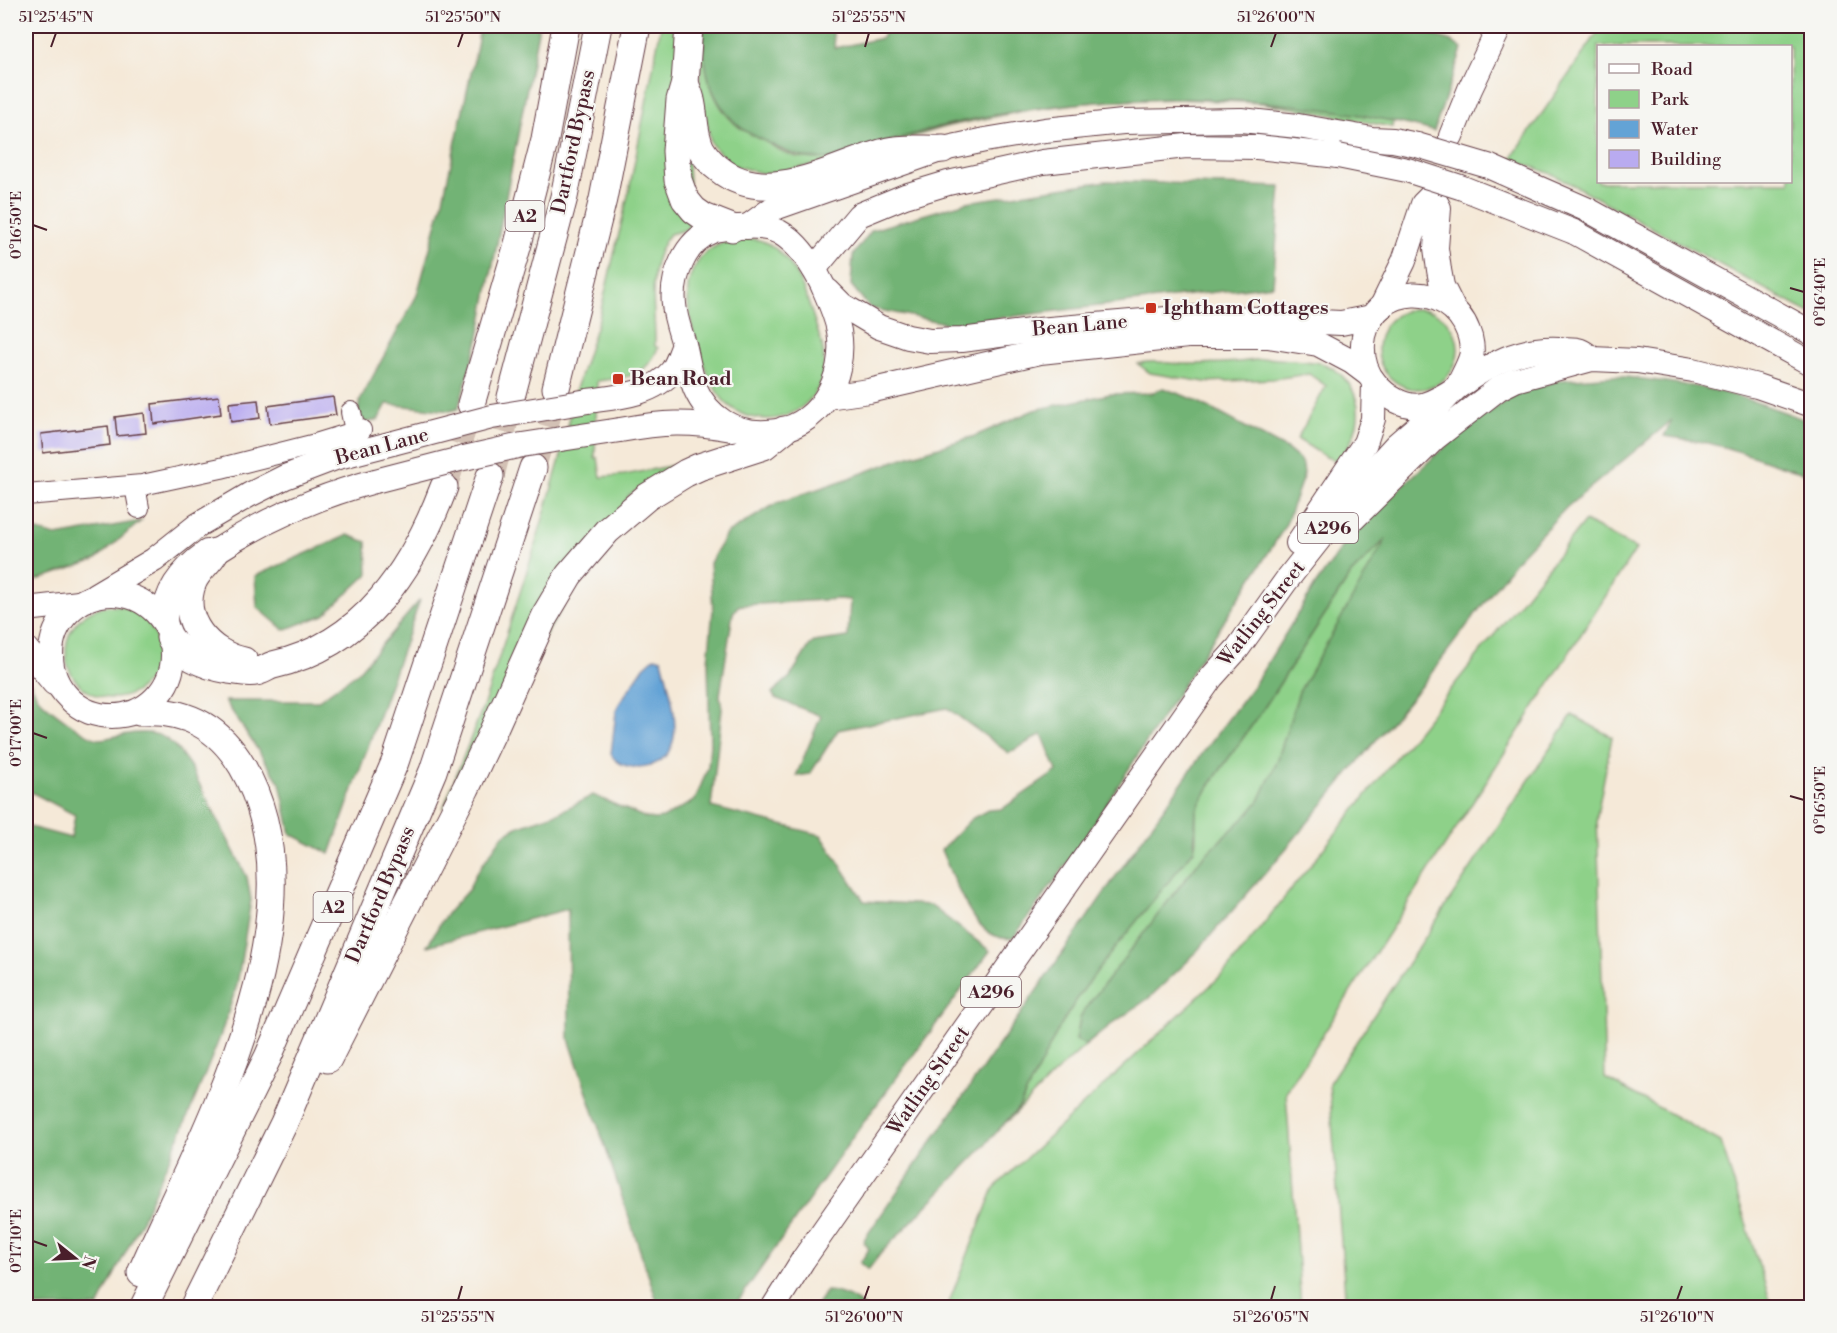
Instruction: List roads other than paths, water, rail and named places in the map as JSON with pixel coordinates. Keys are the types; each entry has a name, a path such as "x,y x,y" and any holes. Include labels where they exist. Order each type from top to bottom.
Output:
{"highway":[{"name":"A2","path":"471,404 518,244 545,139 566,26"},
{"name":"Dartford Bypass","path":"511,397 564,197 598,26"},
{"name":"Dartford Bypass","path":"556,388 603,199 637,26"},
{"path":"689,26 685,83 680,100 676,151 681,190 691,208 697,213 740,227"},
{"path":"685,83 691,101 696,135 702,151 725,174 748,184 762,186 792,182 891,150 943,150"},
{"path":"284,1123 327,1061 482,756 544,617 569,575 607,531 654,492 699,467 764,446 784,430"},
{"name":"Dartford Bypass","path":"193,1308 284,1123 433,771 533,468"},
{"name":"Dartford Bypass","path":"143,1308 268,1057 395,762 490,476"},
{"path":"168,632 181,651 202,663 220,668 256,672 305,656 324,647 344,634 374,608 393,585 410,559 444,487"},
{"path":"215,552 192,585 189,606 194,625 206,641 224,655 270,666"},
{"path":"126,1308 206,1129 245,1030 264,955 271,889 268,847 260,809 246,773 236,757 217,735 200,723 166,712 140,712"}],"main road":[{"path":"1451,136 1500,26"},
{"path":"740,227 772,208 943,150 985,140 1045,130 1123,122 1241,120 1298,126 1338,144 1407,170 1460,186 1574,232 1812,364"},
{"path":"814,269 859,215 905,196 948,183 1043,162 1186,146 1257,147 1338,144 1372,139 1393,140 1488,166 1588,210 1812,333"},
{"path":"1457,387 1472,356 1471,337 1464,320 1452,306 1442,286 1436,248 1439,208 1432,195 1423,204 1404,261 1366,330 1362,345 1363,360 1371,378 1393,399 1407,404 1425,405 1457,387 1490,366 1522,351 1545,348 1582,350 1592,359"},
{"path":"740,227 767,228 782,234 798,248 814,269 834,309 841,344 838,371 824,402 806,420 784,430 762,433 737,430 718,419 700,396 693,381 677,321 674,301 675,283 689,250 702,237 714,231 740,227"},
{"name":"Bean Lane","path":"814,269 831,295 842,305 885,330 924,340 963,340 1038,330 1178,318 1213,317 1341,323 1377,312"},
{"path":"1377,312 1398,297 1417,294 1436,297 1452,306"},
{"name":"Bean Lane","path":"827,397 869,391 1040,352 1188,336 1268,336 1318,344 1352,362 1371,378"},
{"name":"Bean Lane","path":"26,609 84,600 154,560 198,525 249,495 285,477 335,458 492,417 638,392 652,386 671,372 684,345"},
{"path":"1211,678 1240,658 1318,556 1435,438 1499,388 1515,380 1592,359 1637,361 1693,370 1757,386 1812,405"},
{"name":"Watling Street","path":"1211,678 1221,658 1363,448 1373,419 1371,378"},
{"name":"Watling Street","path":"773,1308 803,1260 1211,678 1238,648 1286,581 1375,468 1457,387"},
{"name":"Bean Lane","path":"168,632 165,610 178,579 187,567 207,552 215,552 255,528 304,505 375,481 522,445 654,424 712,425 737,430"},
{"path":"26,649 63,694 84,710 109,717 140,712 164,687 172,663 168,632 150,607 129,596 103,594 84,600 60,621 54,632 50,658 63,694"}],"street":[{"name":"Bean Lane","path":"26,495 135,486 221,468 312,445 356,424"},
{"path":"135,486 139,508"}],"water":[{"path":"655,657 662,659 670,690 675,725 673,741 667,754 656,763 638,767 626,766 611,754 616,712 644,667"}],"tunnel":[{"path":"533,465 556,388"},
{"path":"492,472 511,397"},
{"path":"445,483 471,404"}],"place":[{"name":"Ightham Cottages","path":"1151,308"},
{"name":"Bean Road","path":"618,379"}]}
